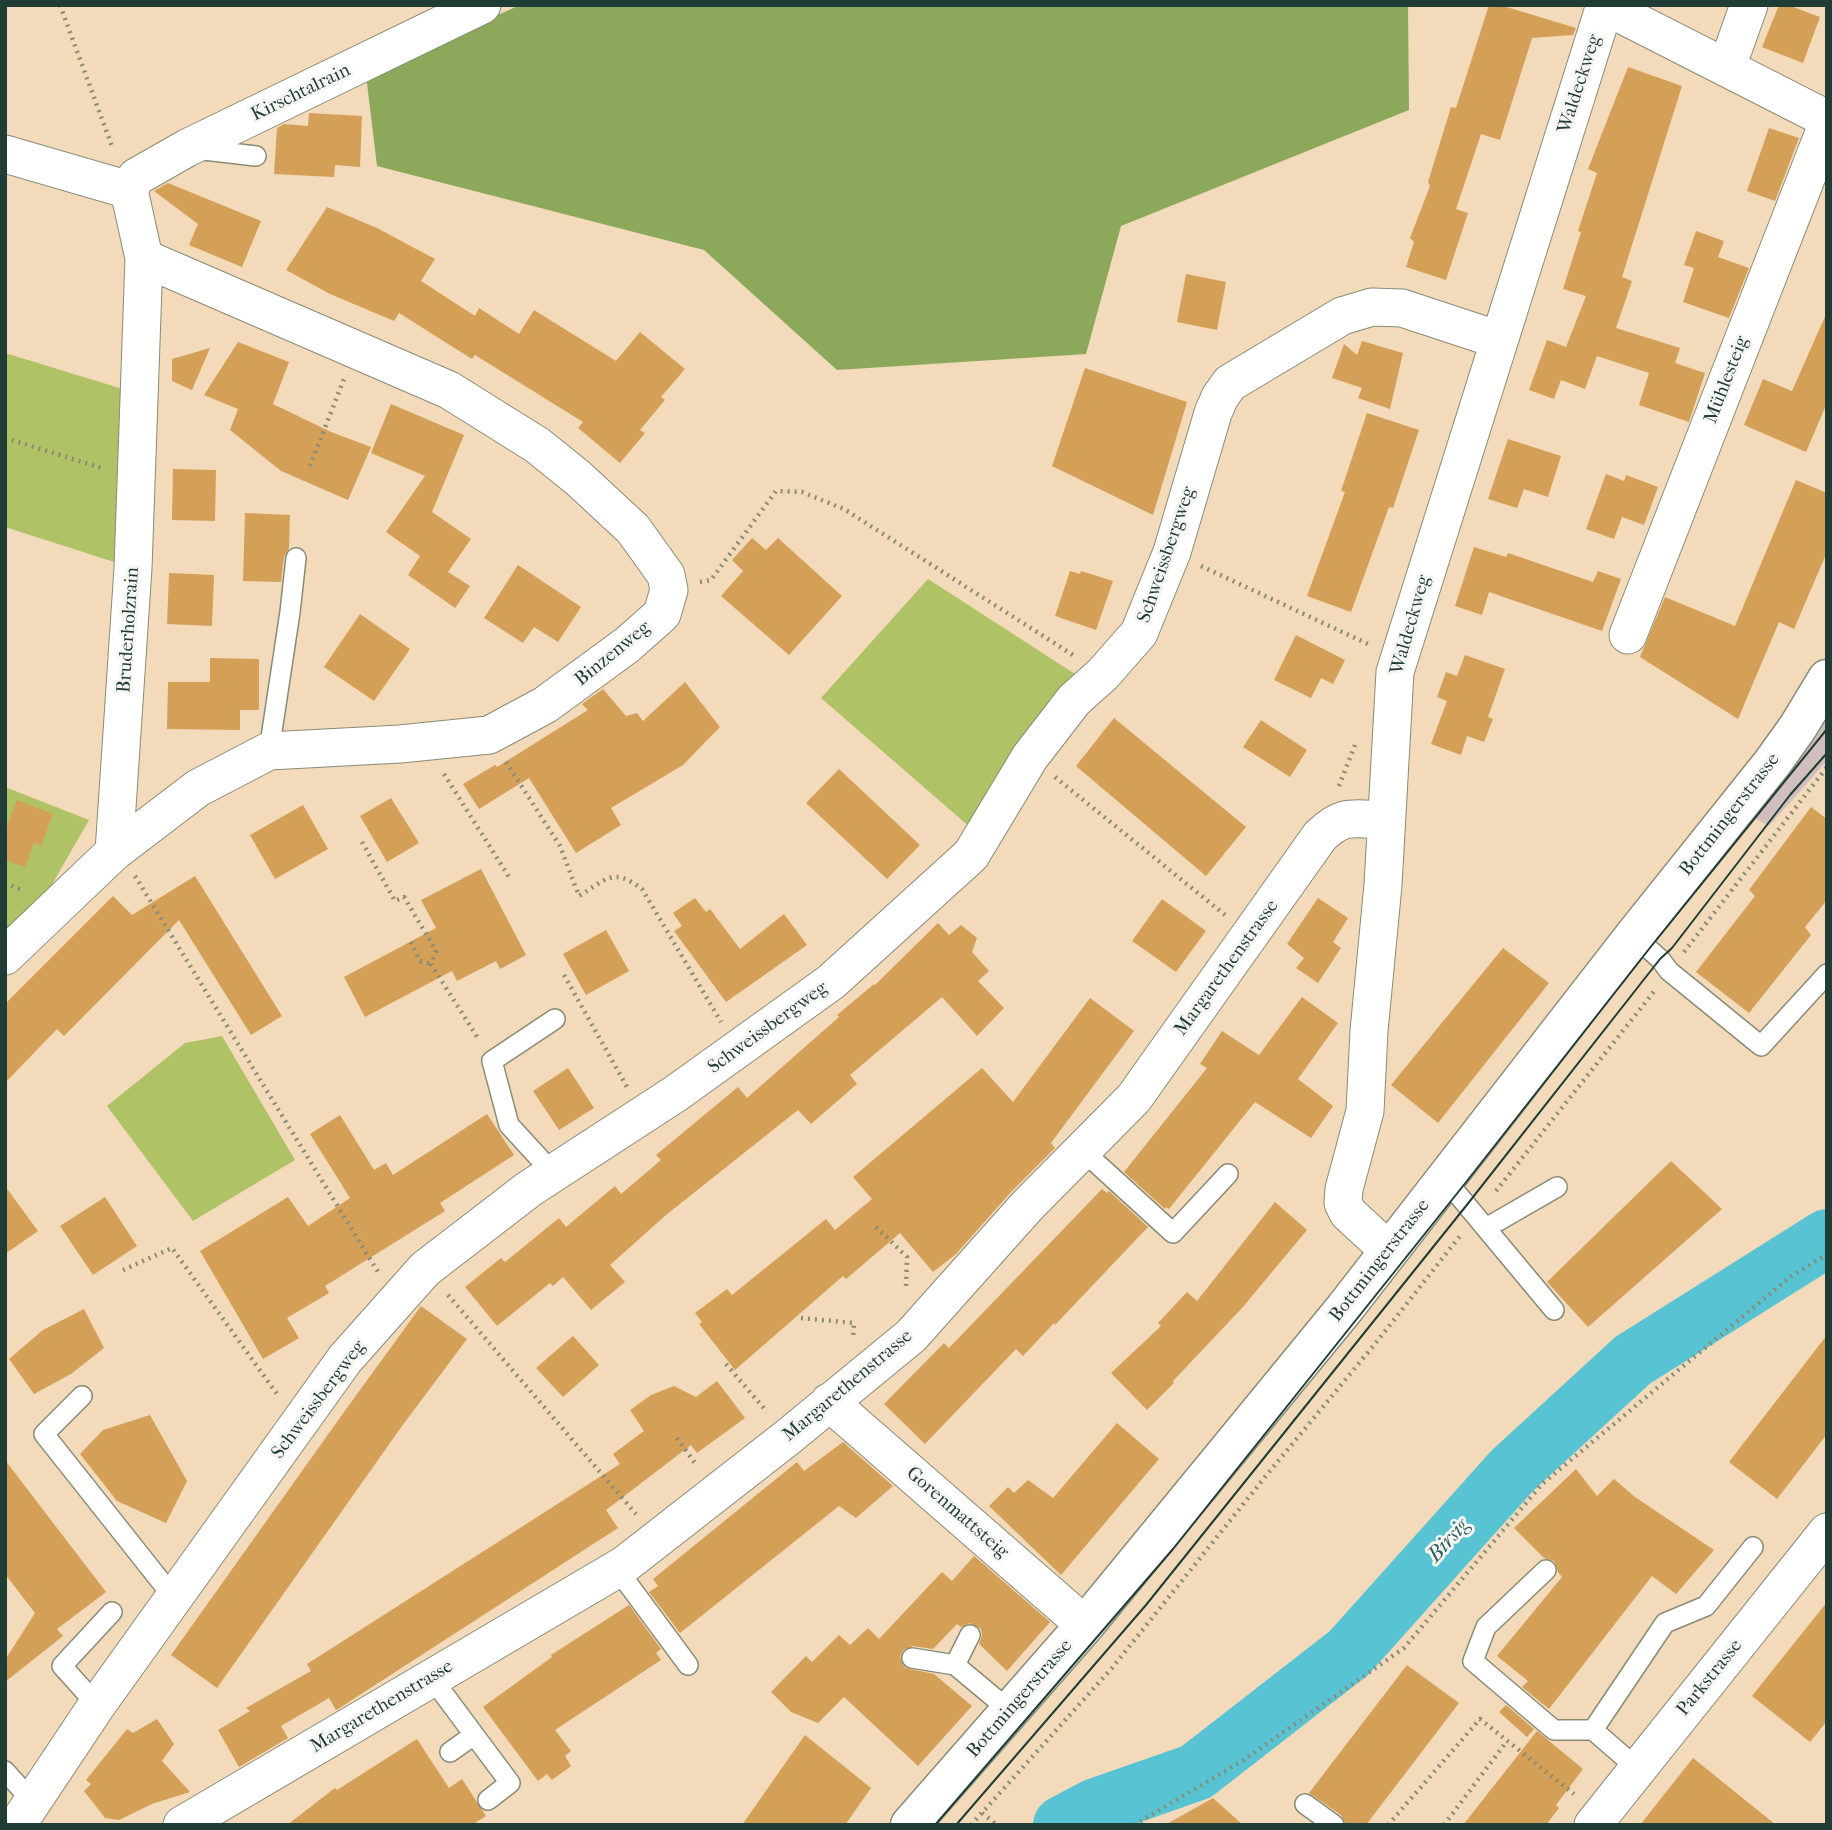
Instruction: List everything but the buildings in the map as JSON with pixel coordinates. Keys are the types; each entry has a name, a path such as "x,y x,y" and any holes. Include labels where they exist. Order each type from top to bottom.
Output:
{"main road":[{"name":"Bottmingerstrasse","path":"910,1825 1085,1625 1345,1308 1444,1178 1773,762 1798,727 1827,678"}],"street":[{"name":"Kirschtalrain","path":"129,190 136,177 187,148 482,5"},
{"path":"1727,68 1749,5"},
{"path":"1605,6 1827,118"},
{"name":"Waldeckweg","path":"1388,1250 1348,1213 1343,1203 1344,1189 1365,1111 1369,1031 1383,885 1395,672 1605,6"},
{"name":"Mühlesteig","path":"1628,635 1827,125"},
{"path":"5,153 129,190"},
{"name":"Bruderholzrain","path":"116,851 133,568 144,258 129,190"},
{"name":"Binzenweg","path":"116,851 198,788 269,751 424,742 489,735 556,698 598,668 662,614 668,590 666,575 633,529 578,478 537,445 449,390 144,258"},
{"name":"Schweissbergweg","path":"25,1813 97,1705 345,1359 425,1269 528,1189 643,1116 831,982 971,855 1030,757 1074,700 1103,674 1139,633 1172,552 1213,413 1230,383 1342,317 1372,307 1402,307 1500,340"},
{"name":"Margarethenstrasse","path":"182,1825 617,1569 788,1437 911,1336 1028,1205 1134,1098 1320,836 1334,823 1343,819 1385,820"},
{"path":"5,956 116,851"},
{"name":"Gorenmattsteig","path":"842,1390 1085,1625"},
{"name":"Parkstrasse","path":"1597,1820 1827,1532"}],"lane":[{"path":"187,148 256,156"},
{"path":"269,751 296,558"},
{"path":"1634,936 1660,959 1669,971 1761,1046 1827,974"},
{"path":"553,1174 509,1125 492,1061 555,1019"},
{"path":"1082,1150 1173,1233 1228,1174"},
{"path":"1444,1178 1554,1310"},
{"path":"1481,1222 1557,1187"},
{"path":"82,1396 44,1434 174,1598"},
{"path":"1593,1730 1665,1623 1706,1606 1753,1547"},
{"path":"617,1569 688,1665"},
{"path":"1545,1570 1486,1627 1473,1661 1554,1730 1593,1730 1638,1769"},
{"path":"97,1705 62,1666 112,1612"},
{"path":"955,1665 970,1635"},
{"path":"912,1658 955,1665 1009,1710"},
{"path":"431,1677 510,1783 488,1800"},
{"path":"450,1752 474,1735"},
{"path":"5,1771 25,1813"},
{"path":"1305,1804 1334,1825"}],"path":[{"path":"60,5 129,190"},
{"path":"310,466 356,350"},
{"path":"5,438 107,470 137,471"},
{"path":"711,580 776,491 802,492 844,509 1103,674"},
{"path":"1236,582 1342,633"},
{"path":"489,735 560,846 579,895 610,877 626,877 642,889 738,1050"},
{"path":"424,742 509,877"},
{"path":"1030,757 1251,936"},
{"path":"971,1825 1112,1668 1379,1339 1481,1222 1669,971 1827,767"},
{"path":"362,842 395,901 404,897 436,951 431,964"},
{"path":"116,851 397,1302"},
{"path":"411,942 420,961 431,964 492,1061"},
{"path":"564,975 643,1116"},
{"path":"876,1227 907,1257 908,1284 903,1294"},
{"path":"123,1270 173,1248 299,1424"},
{"path":"1134,1825 1242,1761 1404,1648 1542,1483 1790,1277 1827,1254"},
{"path":"425,1269 657,1539"},
{"path":"801,1318 854,1323 854,1336 839,1356 842,1390"},
{"path":"726,1364 788,1437"},
{"path":"1388,1825 1480,1718 1597,1820"},
{"path":"1444,1825 1507,1741"},
{"path":"982,1813 997,1825"}],"shaded area":[{"path":"1827,716 1827,761 1769,826 1751,816"}],"green space":[{"path":"520,5 1408,5 1409,110 1121,226 1086,354 837,370 704,250 377,166 366,75"},
{"path":"5,353 139,394 133,568 5,527"},
{"path":"928,579 1075,674 971,828 821,698"},
{"path":"5,787 89,820 47,893 5,931"},
{"path":"222,1036 295,1160 193,1221 107,1106 185,1043"}],"waterway":[{"name":"Birsig","path":"1062,1825 1096,1807 1196,1772 1349,1653 1512,1471 1633,1360 1827,1238"}],"tram line":[{"path":"935,1825 1173,1549 1827,729"},
{"path":"956,1825 1146,1605 1660,959 1672,948 1790,795 1827,753"}]}
